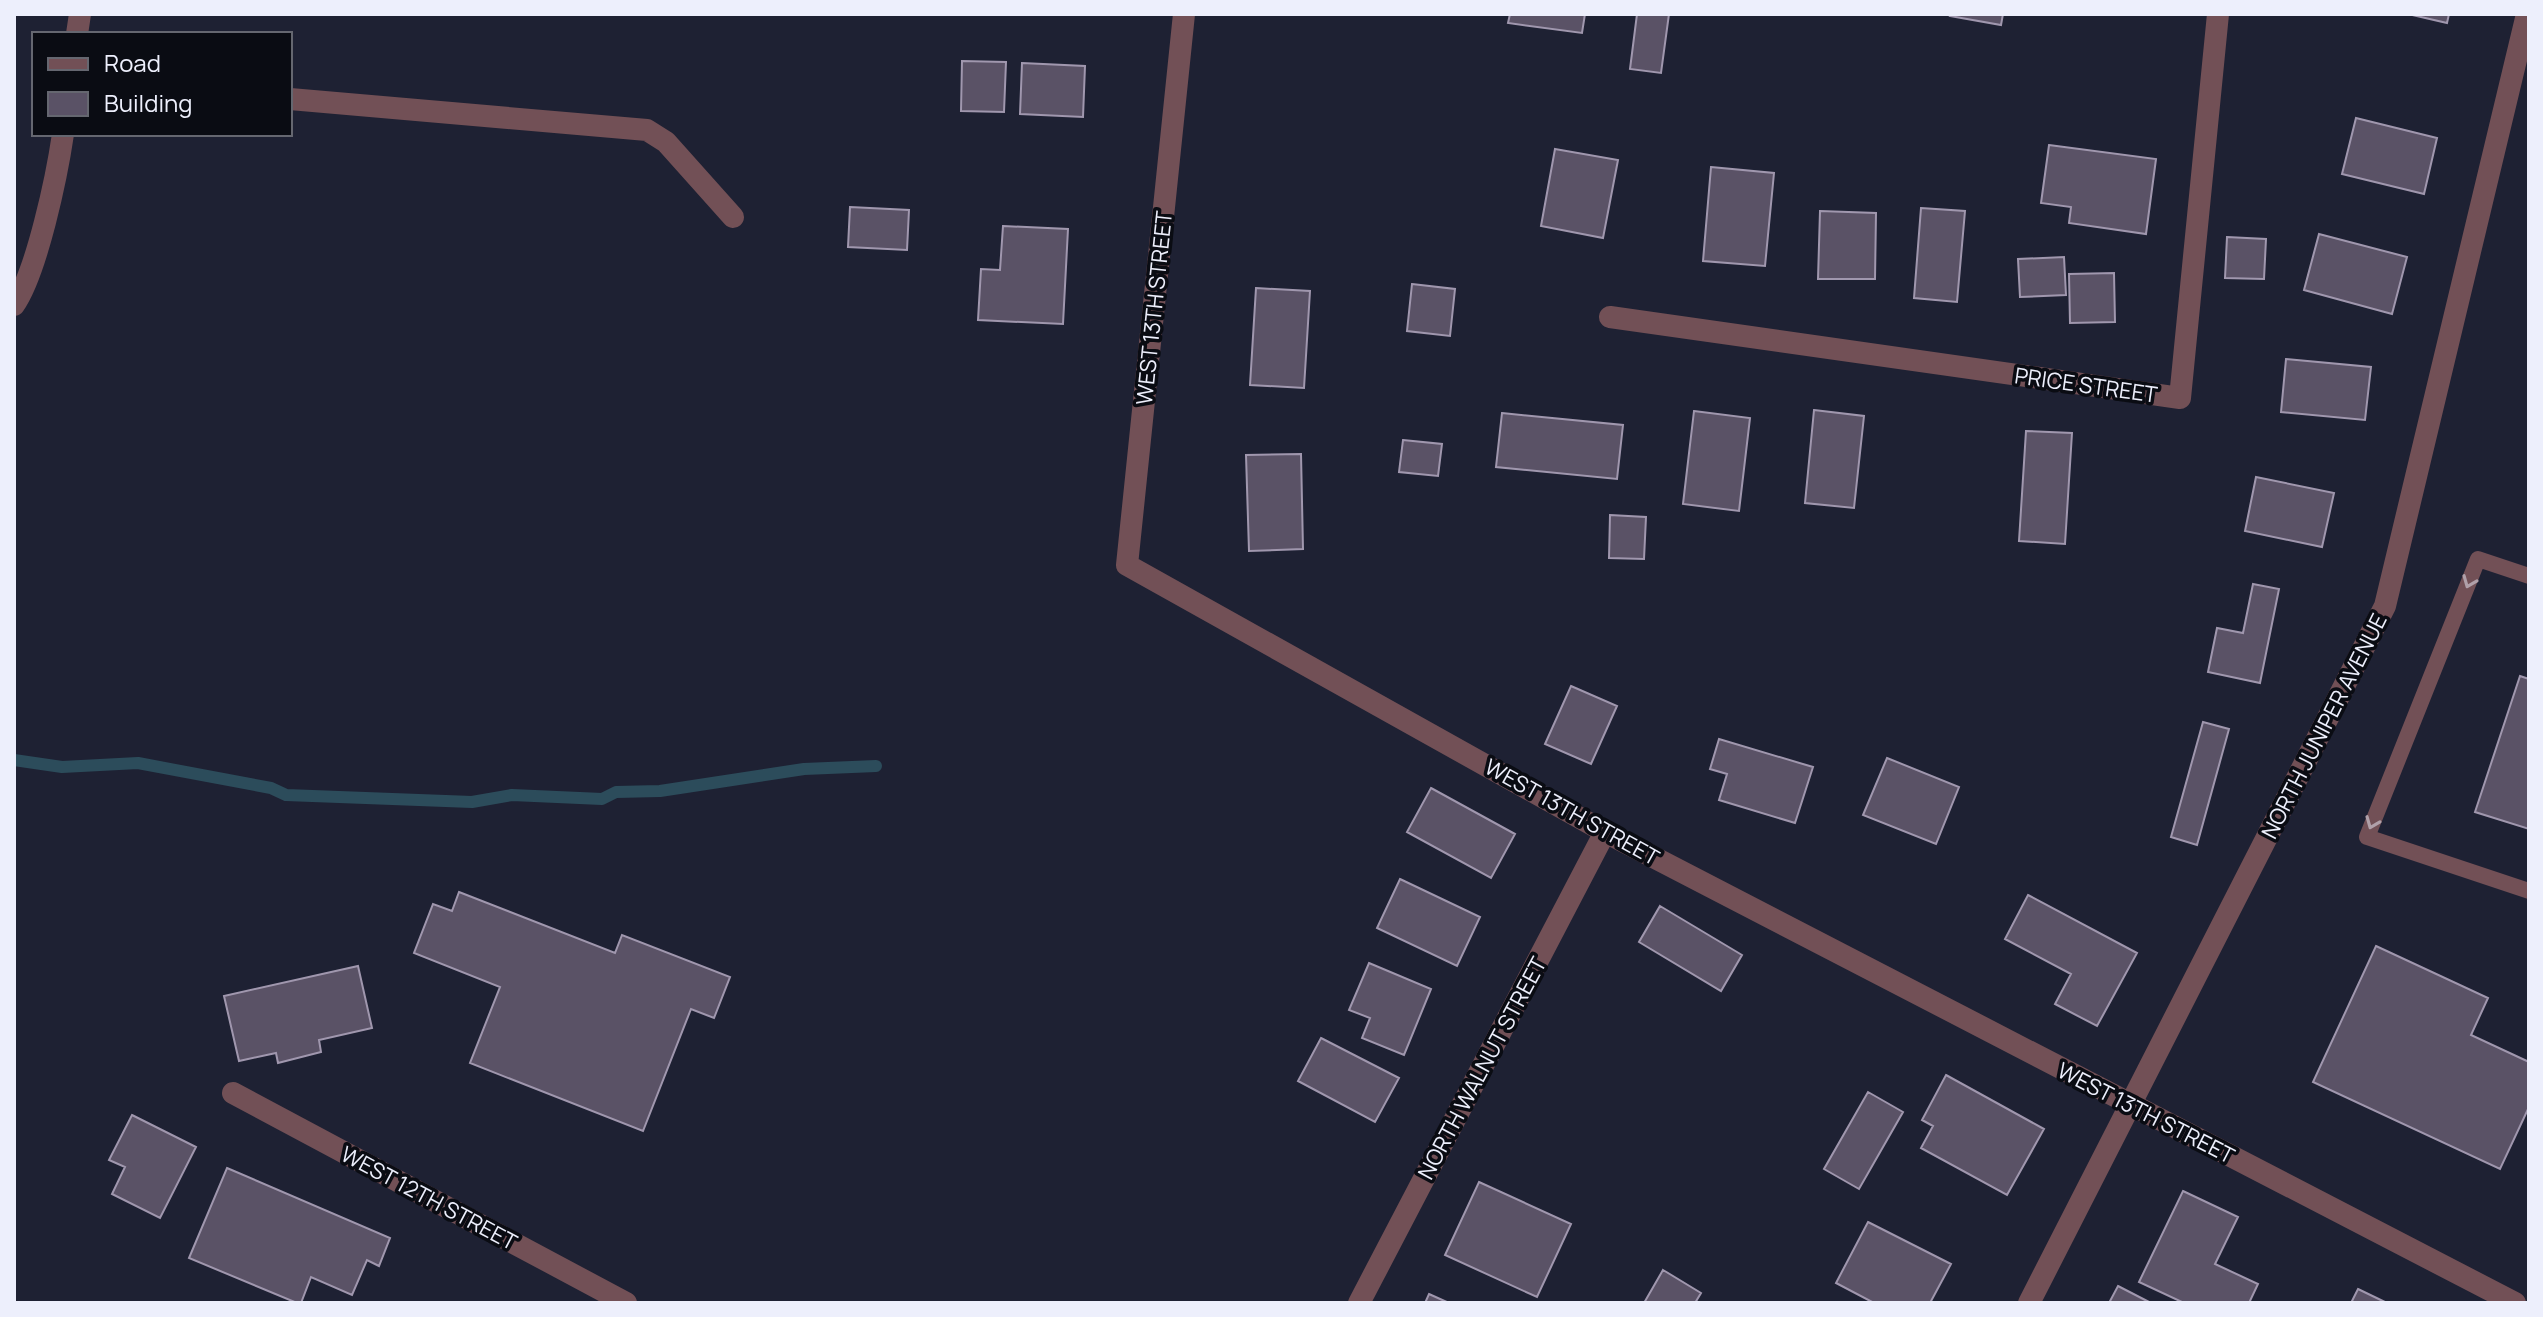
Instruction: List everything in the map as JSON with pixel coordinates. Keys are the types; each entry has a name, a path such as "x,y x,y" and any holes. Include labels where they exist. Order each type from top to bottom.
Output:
{"street":[{"name":"WEST 13TH STREET","path":"1184,14 1127,565 1605,832 2515,1303"},
{"name":"PRICE STREET","path":"1610,317 2180,398 2218,14"},
{"name":"NORTH JUNIPER AVENUE","path":"2029,1303 2385,606 2527,14"},
{"path":"292,99 647,130 666,142 733,217"},
{"path":"14,305 22,293 43,226 63,136"},
{"name":"NORTH WALNUT STREET","path":"1359,1303 1605,832"},
{"name":"WEST 12TH STREET","path":"233,1093 626,1303"}],"lane":[{"path":"2529,576 2478,559 2367,837 2529,891"}],"building":[{"path":"1510,14 1585,14 1582,33 1508,23"},
{"path":"1637,14 1669,14 1661,73 1630,69"},
{"path":"1951,14 2003,14 2001,25"},
{"path":"2408,14 2449,14 2447,23"},
{"path":"962,61 1006,62 1004,112 961,111"},
{"path":"1022,63 1085,66 1083,117 1020,114"},
{"path":"2356,118 2437,138 2424,194 2342,174"},
{"path":"2049,145 2156,159 2146,234 2069,223 2071,207 2041,203"},
{"path":"1555,149 1618,160 1603,238 1541,226"},
{"path":"1711,167 1774,173 1765,266 1703,261"},
{"path":"850,207 909,210 907,250 848,247"},
{"path":"1921,208 1965,211 1957,302 1914,298"},
{"path":"1820,211 1876,213 1875,279 1818,279"},
{"path":"1003,226 1068,229 1063,324 978,320 981,269 1000,270"},
{"path":"2319,234 2407,257 2392,314 2304,290"},
{"path":"2227,237 2266,239 2264,279 2225,278"},
{"path":"2064,257 2066,295 2020,297 2018,259"},
{"path":"2114,273 2115,322 2070,323 2069,274"},
{"path":"1412,284 1455,289 1450,336 1407,331"},
{"path":"1256,288 1310,291 1304,388 1250,385"},
{"path":"2286,359 2371,367 2365,420 2281,412"},
{"path":"1814,410 1864,416 1854,508 1805,503"},
{"path":"1694,411 1750,418 1739,511 1683,504"},
{"path":"1502,413 1623,425 1617,479 1496,467"},
{"path":"2026,431 2072,433 2065,544 2019,541"},
{"path":"1403,440 1442,444 1438,476 1399,472"},
{"path":"1301,454 1303,549 1249,551 1246,455"},
{"path":"2256,477 2334,493 2322,547 2245,531"},
{"path":"1610,515 1646,517 1644,559 1609,558"},
{"path":"2253,584 2279,589 2260,683 2208,672 2217,628 2243,633"},
{"path":"2520,676 2529,679 2529,829 2475,812"},
{"path":"1571,686 1617,706 1591,764 1545,744"},
{"path":"2203,722 2229,729 2197,845 2171,837"},
{"path":"1719,739 1813,767 1795,823 1719,800 1727,774 1710,769"},
{"path":"1887,758 1959,787 1936,844 1863,815"},
{"path":"1431,788 1515,834 1491,878 1407,832"},
{"path":"1400,879 1480,917 1457,966 1377,928"},
{"path":"459,892 615,953 622,935 730,977 714,1018 691,1009 643,1131 470,1063 500,987 414,953 433,904 452,911"},
{"path":"2028,895 2137,953 2097,1026 2055,1004 2071,974 2005,939"},
{"path":"1660,906 1742,955 1721,991 1639,942"},
{"path":"2376,946 2488,998 2471,1035 2529,1062 2529,1107 2500,1169 2313,1082"},
{"path":"1369,963 1431,989 1404,1055 1362,1038 1370,1018 1349,1010"},
{"path":"358,966 372,1028 319,1040 321,1052 278,1063 276,1053 239,1061 224,996"},
{"path":"1321,1038 1399,1078 1375,1122 1298,1081"},
{"path":"1946,1075 2044,1129 2007,1195 1921,1148 1933,1126 1922,1120"},
{"path":"1868,1092 1903,1112 1859,1189 1824,1169"},
{"path":"132,1115 196,1147 160,1218 112,1194 125,1167 109,1160"},
{"path":"227,1168 390,1238 379,1266 367,1260 352,1295 311,1277 301,1303 297,1303 189,1258"},
{"path":"1479,1182 1571,1224 1537,1297 1445,1255"},
{"path":"2183,1191 2238,1217 2215,1264 2258,1284 2249,1303 2184,1303 2139,1282"},
{"path":"1868,1222 1951,1264 1930,1303 1874,1303 1836,1283"},
{"path":"1663,1270 1701,1293 1695,1303 1644,1303"},
{"path":"2118,1286 2151,1303 2109,1303"},
{"path":"2358,1289 2387,1303 2351,1303"},
{"path":"1429,1294 1449,1303 1425,1303"}],"waterway":[{"path":"14,760 62,767 138,763 271,788 286,795 472,802 512,795 602,799 616,792 660,791 804,769 876,766"}]}
